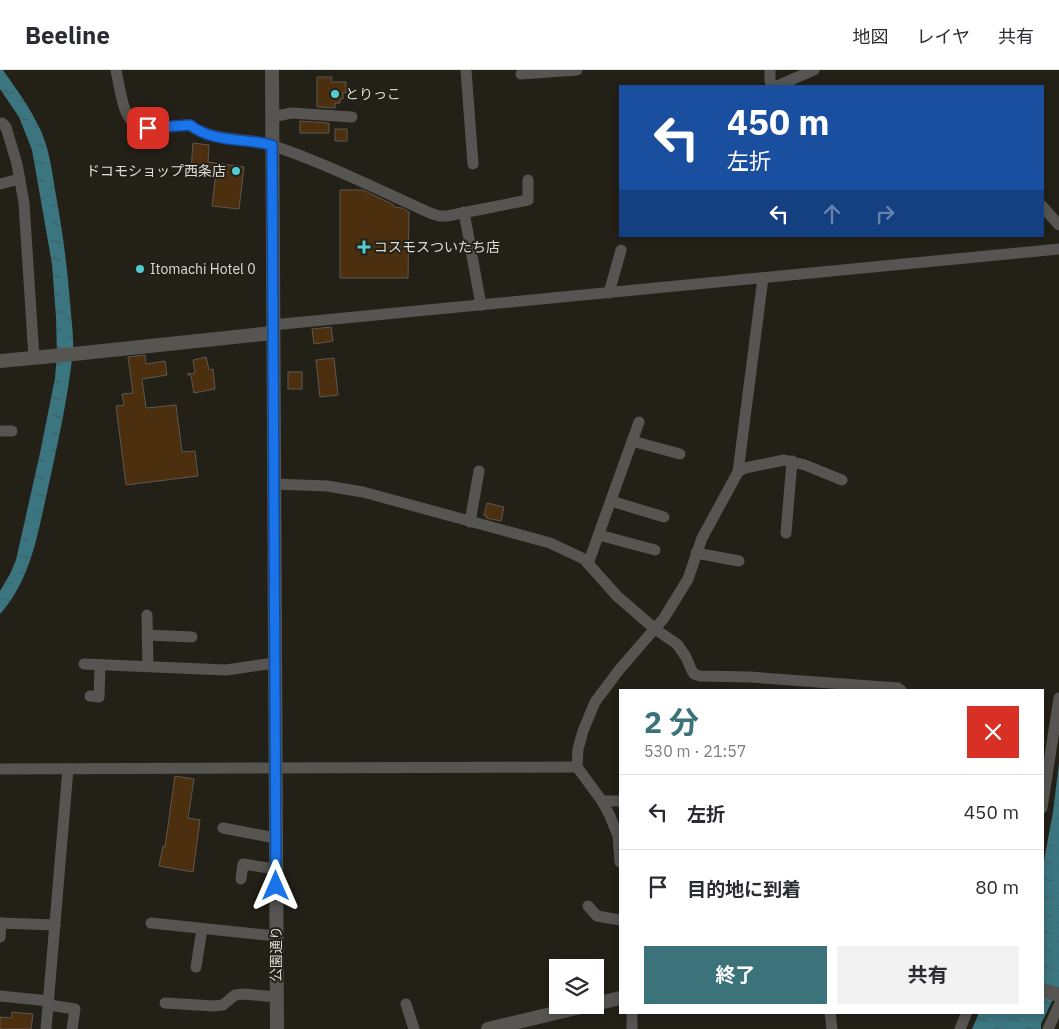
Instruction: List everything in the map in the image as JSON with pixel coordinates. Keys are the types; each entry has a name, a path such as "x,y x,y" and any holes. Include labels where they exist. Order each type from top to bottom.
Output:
{"street":[{"path":"116,70 125,114 130,121 139,127 190,125 197,130 217,137 272,145 336,170 439,216 528,200 528,180"},
{"name":"公園通り","path":"272,70 277,1029"},
{"path":"466,70 473,164"},
{"path":"521,77 577,70"},
{"path":"770,70 773,85"},
{"path":"780,85 814,70"},
{"path":"272,117 291,113 352,116"},
{"path":"0,124 2,123 6,127 24,202 34,358"},
{"path":"0,184 20,179"},
{"path":"1044,208 1059,225"},
{"path":"464,212 481,305"},
{"path":"609,292 621,250"},
{"path":"0,360 74,354 481,305 1059,250"},
{"path":"619,849 618,836 610,816 602,801 577,767 578,749 596,702 619,670 656,629 688,579 696,553 738,472 763,278"},
{"path":"588,564 639,422"},
{"path":"0,431 12,431"},
{"path":"632,442 680,454"},
{"path":"738,472 745,468 774,461 792,461 842,480"},
{"path":"786,533 792,461"},
{"path":"470,522 479,471"},
{"path":"273,484 327,486 363,492 550,543 584,559 617,596 677,644 694,674 772,684 858,685 899,689"},
{"path":"610,501 664,517"},
{"path":"599,535 655,550"},
{"path":"696,553 739,562"},
{"path":"146,615 148,666"},
{"path":"147,635 192,637"},
{"path":"84,664 226,670 274,663"},
{"path":"90,696 99,697 100,665"},
{"path":"1044,779 1059,698"},
{"path":"0,770 577,767"},
{"path":"46,1029 68,769"},
{"path":"602,801 619,801"},
{"path":"223,828 275,838"},
{"path":"240,879 243,864 276,869"},
{"path":"588,906 597,916 619,920"},
{"path":"0,937 1,923 55,924"},
{"path":"151,924 276,936"},
{"path":"196,967 202,929"},
{"path":"1044,991 1059,998 1048,1029"},
{"path":"165,1002 214,1006 223,1005 235,995 276,997"},
{"path":"0,996 75,1009 72,1029"},
{"path":"604,1002 619,998"},
{"path":"406,1004 414,1029"},
{"path":"488,1029 551,1014"},
{"path":"632,1014 632,1029"},
{"path":"830,1014 832,1029"},
{"path":"960,1029 966,1014"}],"water":[{"path":"0,70 3,70 33,115 44,138 48,152 64,246 73,333 73,351 62,420 37,538 19,586 11,601 0,614 0,591 16,560 55,378 57,354 52,264 32,150 19,117 0,89"},
{"path":"1059,763 1059,987 1041,1024 1041,1029 972,1029 979,1014 1044,1014 1044,861 1053,812"}],"building":[{"path":"317,77 332,77 331,82 346,82 346,93 343,92 343,99 340,99 340,103 335,103 335,108 317,107"},
{"path":"300,121 329,123 329,133 300,133"},
{"path":"335,129 347,129 347,141 335,141"},
{"path":"193,143 209,145 208,162 244,167 239,209 212,206 216,172 191,170"},
{"path":"340,190 363,190 394,205 394,207 402,208 409,212 408,278 340,278"},
{"path":"331,327 333,341 314,344 312,329"},
{"path":"145,355 146,364 165,361 167,375 142,379 146,408 176,405 182,452 195,451 198,476 126,485 116,406 124,405 122,394 133,393 128,357"},
{"path":"206,357 209,370 213,369 215,389 194,393 191,376 187,374 195,373 193,360"},
{"path":"334,358 338,395 320,397 316,360"},
{"path":"288,372 302,372 302,389 288,389"},
{"path":"487,503 504,507 501,521 486,518 487,516 484,515"},
{"path":"175,776 194,779 188,818 200,820 193,872 159,866 163,846 165,847"},
{"path":"12,1012 33,1014 31,1029 0,1029 0,1017 11,1018"}],"place":[{"name":"とりっこ","path":"335,94"},
{"name":"ドコモショップ西条店","path":"236,171"},
{"name":"コスモスついたち店","path":"364,247"},
{"name":"Itomachi Hotel 0","path":"140,269"}],"route":[{"path":"148,128 190,125 197,130 217,137 272,145 276,886"}]}
